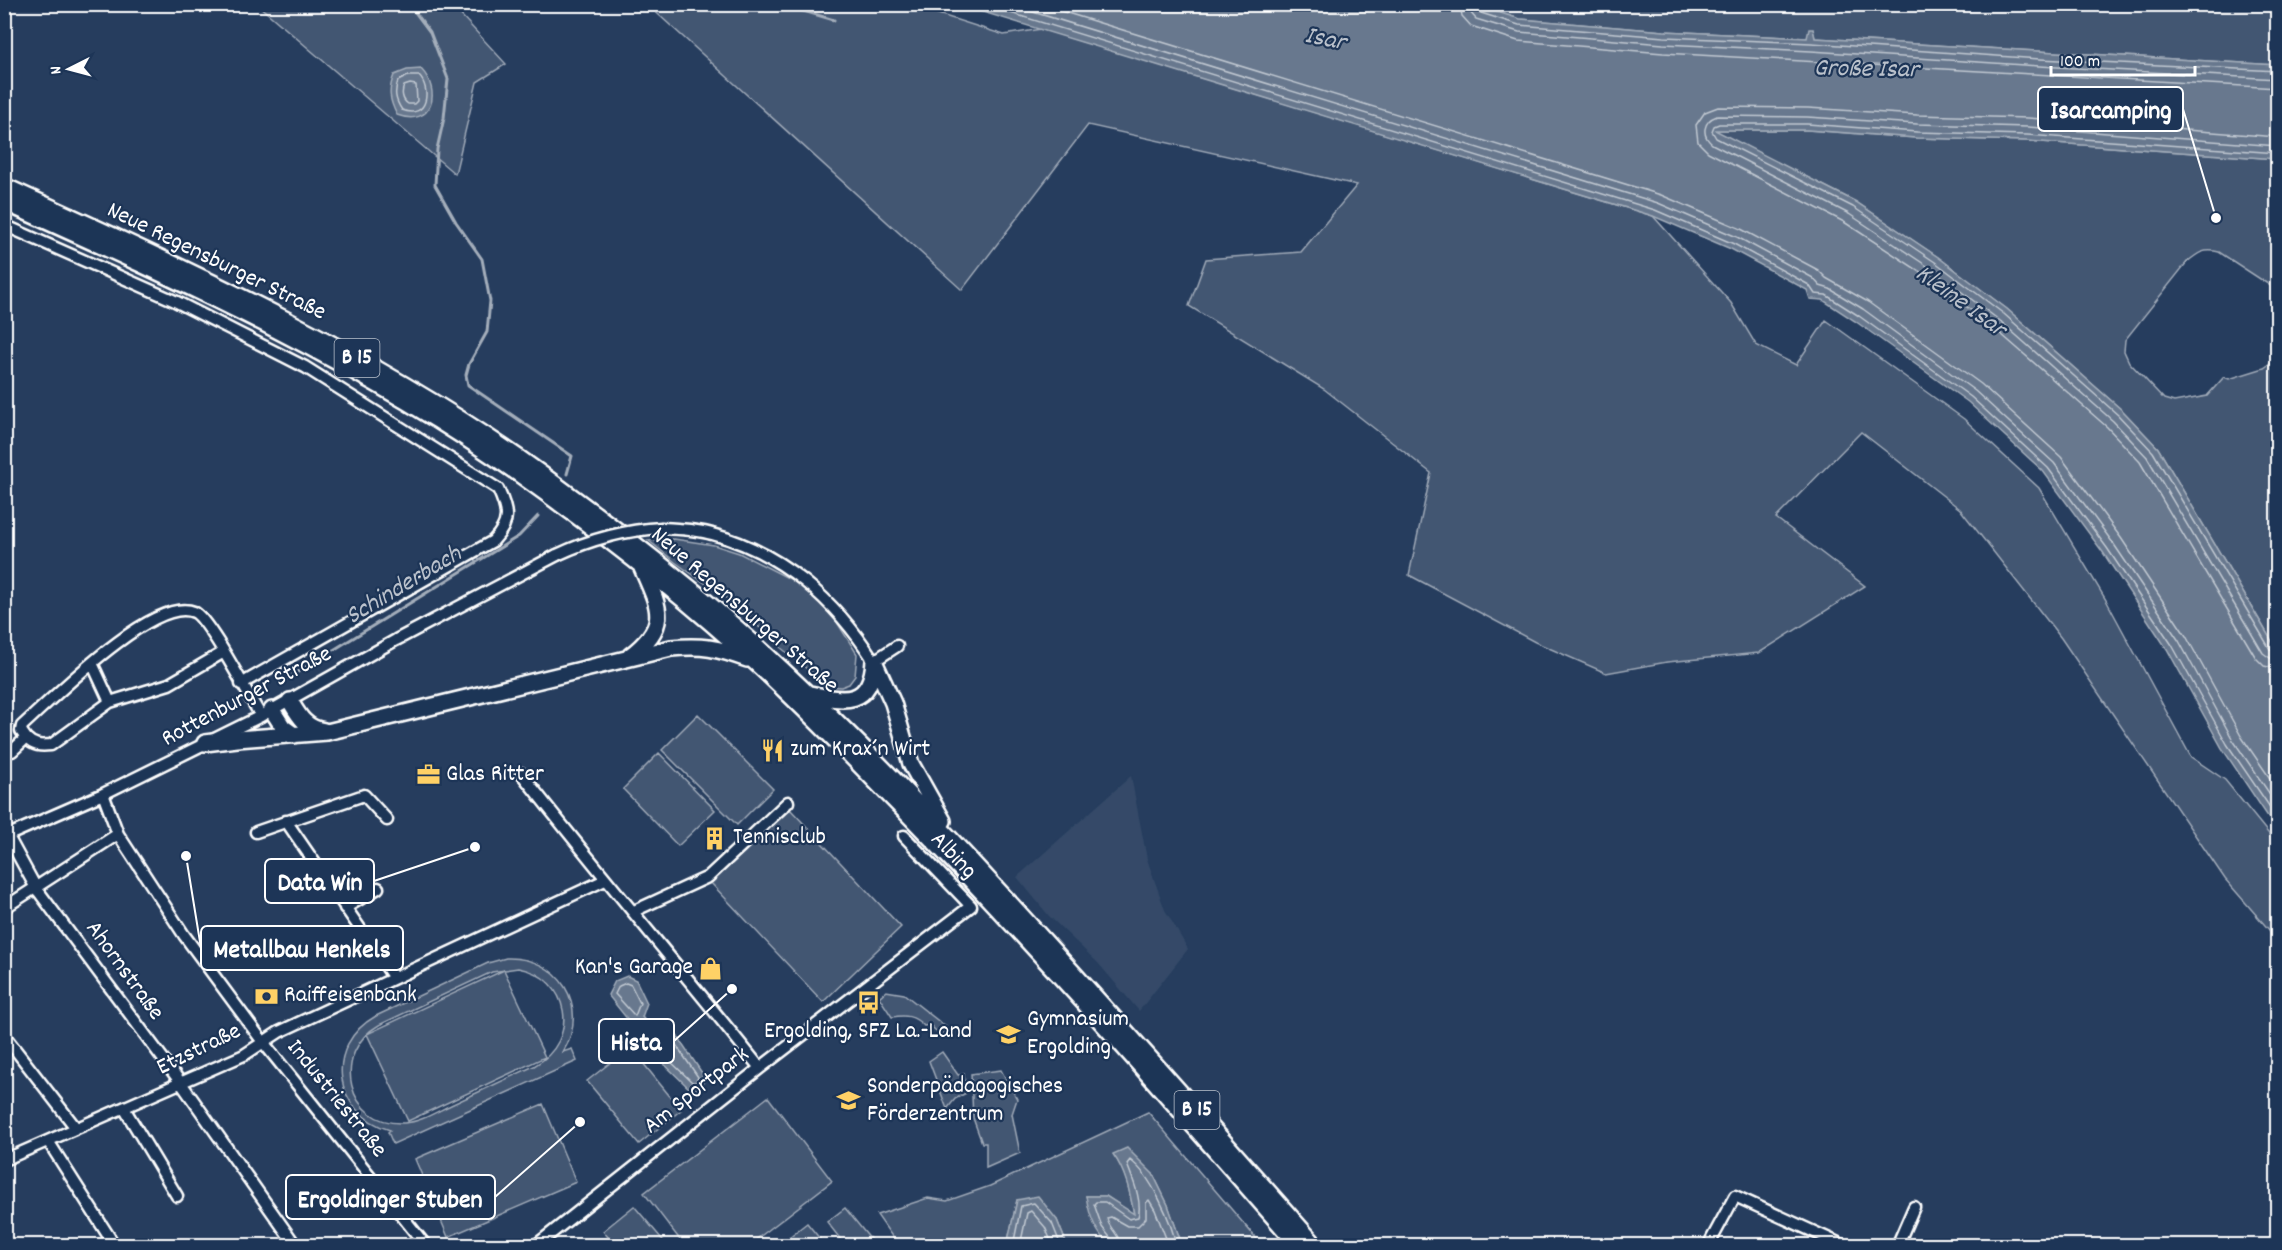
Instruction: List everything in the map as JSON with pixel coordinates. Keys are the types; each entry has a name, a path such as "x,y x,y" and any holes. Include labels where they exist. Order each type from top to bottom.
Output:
{"highway":[{"name":"Neue Regensburger Straße","path":"4,186 182,267 365,362 459,419 540,474 679,579 808,693 957,845 1316,1245"},
{"name":"B 15","path":"4,202 179,280 266,323 360,374 532,484 641,565 755,662 968,875 1162,1089 1299,1245"},
{"path":"625,660 646,643 657,622 657,601 641,565"},
{"path":"205,743 327,732 671,648 704,646 719,648 755,662"},
{"path":"808,693 842,700 852,699 868,686 874,661"},
{"path":"874,661 894,703 911,764 957,845"},
{"path":"290,701 307,725 327,732"},
{"path":"266,713 294,735"}],"street":[{"path":"4,225 175,301 305,366 498,489 506,506 507,517 503,529 493,541 242,684"},
{"name":"Rottenburger Straße","path":"5,834 103,794 290,701 396,640 556,555 577,545 609,535 662,528 711,533 769,557 805,581 825,598 851,627 874,661"},
{"path":"224,652 169,684 110,702 51,745 32,744 21,731 22,726 92,663 151,620 183,610 194,612 202,619 224,652 242,684 266,713"},
{"path":"874,661 897,646"},
{"path":"92,663 110,702"},
{"path":"12,751 26,738"},
{"path":"521,773 605,880 634,911 760,1068"},
{"name":"Industriestraße","path":"103,794 118,834 184,935 263,1042 426,1245"},
{"path":"256,832 364,795 387,820"},
{"path":"634,911 708,877 788,802"},
{"path":"286,821 394,978"},
{"name":"Ahornstraße","path":"5,834 36,888 181,1083 296,1245"},
{"path":"4,908 118,834"},
{"name":"Albing","path":"904,836 971,906"},
{"name":"Etzstraße","path":"4,1160 244,1055 279,1032 605,880"},
{"path":"345,908 378,888"},
{"name":"Am Sportpark","path":"535,1245 971,906"},
{"path":"4,1035 76,1128"},
{"path":"124,1108 177,1196"},
{"path":"48,1141 115,1245"},
{"path":"1708,1245 1735,1196 1845,1245"},
{"path":"1897,1245 1914,1208"}],"shaded area":[{"path":"258,5 459,5 459,13 506,64 477,82 455,174"},
{"path":"648,5 910,5 1004,35 1041,29 1653,216 1731,303 1756,345 1796,365 1826,320 1964,419 2039,488 2106,600 2191,757 2225,780 2277,844 2277,939 2225,879 2061,638 1960,509 1861,432 1776,518 1865,586 1759,653 1667,662 1606,673 1535,642 1409,575 1431,473 1324,389 1189,306 1206,259 1301,252 1357,185 1088,125 962,290"},
{"path":"1475,5 2277,5 2277,65 1815,38 1813,30 1807,38 1664,31 1520,19"},
{"path":"1713,130 1807,130 1916,138 2027,141 2277,159 2277,290 2219,252 2202,252 2187,262 2125,340 2124,351 2129,362 2164,399 2174,402 2207,396 2224,377 2229,379 2264,368 2277,359 2277,650 2158,448 2123,411 2007,309 1938,257 1856,202"},
{"path":"674,539 714,545 739,553 794,581 814,596 835,619 857,654 855,676 849,684 841,687 828,686 780,647 737,606 648,540"},
{"path":"698,714 773,789 737,825 662,750"},
{"path":"659,753 715,810 678,846 623,789"},
{"path":"1131,776 1147,859 1165,910 1188,949 1139,1011 1098,963 1049,916 1017,877"},
{"path":"790,809 901,927 823,1002 711,883"},
{"path":"506,958 525,960 541,965 555,975 565,987 571,1002 573,1018 571,1035 563,1052 572,1049 577,1061 393,1144 388,1132 390,1130 371,1121 356,1109 347,1094 342,1078 342,1061 348,1044 359,1029 376,1016 488,963","holes":["518,968 536,974 549,983 558,996 563,1011 563,1026 559,1041 549,1055 534,1066 416,1121 404,1123 384,1121 369,1113 358,1100 352,1085 351,1069 354,1052 364,1037 379,1025 492,972"]},
{"path":"504,970 545,1057 408,1121 367,1034"},
{"path":"886,991 904,994 946,1027 942,1037 930,1025 924,1026 913,1018 892,1017 879,997"},
{"path":"630,1047 681,1110 639,1144 587,1081"},
{"path":"942,1052 958,1075 964,1074 966,1093 955,1099 947,1109 929,1061"},
{"path":"1001,1070 1017,1099 1012,1114 1020,1153 986,1168 986,1143 982,1143 973,1118 971,1074"},
{"path":"768,1097 832,1181 749,1245 684,1245 644,1193"},
{"path":"543,1104 576,1182 448,1237 415,1159"},
{"path":"1148,1112 1262,1245 1182,1245 1168,1205 1153,1174 1113,1154 1125,1175 1134,1215 1106,1196 1086,1196 1110,1245 1067,1245 1057,1220 1017,1200 1007,1245 898,1245 877,1215 928,1198 947,1201 990,1186"},
{"path":"634,1206 667,1245 615,1245 603,1231"},
{"path":"845,1208 875,1245 845,1245 827,1222"},
{"path":"807,1223 825,1245 779,1245"}],"water":[{"path":"960,5 1475,5 1520,19 1664,31 1807,38 1809,29 1813,29 1815,38 2277,65 2277,159 2027,141 1916,138 1807,130 1715,130 1856,202 1938,257 2007,309 2123,411 2158,448 2277,650 2277,830 2222,748 2167,649 2102,551 2043,471 1968,402 1823,300 1810,299 1807,290 1731,249 1653,216"},
{"path":"421,69 431,87 430,105 426,112 419,116 409,118 397,115 390,95 394,75 407,70"},
{"path":"627,976 636,980 647,1003 642,1017 652,1029 672,1028 706,1079 694,1093 661,1061 608,995 615,981"},
{"path":"1127,1148 1153,1174 1168,1205 1182,1245 1110,1245 1097,1229 1091,1217 1086,1196 1106,1196 1134,1214 1124,1175 1113,1154"},
{"path":"1038,1196 1057,1220 1067,1245 1007,1245 1017,1200"}],"waterway":[{"name":"Schinderbach","path":"409,4 430,32 448,79 444,118 437,149 435,185 456,222 482,259 490,301 487,332 469,364 466,375 468,385 572,456 567,474"},
{"path":"780,4 834,20"},
{"path":"2245,4 2278,8"},
{"name":"Schinderbach","path":"283,681 519,536 538,516"}],"place":[{"name":"Isarcamping","path":"2216,218"},
{"name":"zum Krax´n Wirt","path":"772,750"},
{"name":"Glas Ritter","path":"428,775"},
{"name":"Tennisclub","path":"715,838"},
{"name":"Data Win","path":"475,847"},
{"name":"Metallbau Henkels","path":"186,856"},
{"name":"Kan's Garage","path":"711,968"},
{"name":"Hista","path":"732,989"},
{"name":"Raiffeisenbank","path":"266,996"},
{"name":"Ergolding, SFZ La.-Land","path":"868,1002"},
{"name":"Gymnasium Ergolding","path":"1009,1034"},
{"name":"Sonderpädagogisches Förderzentrum","path":"849,1101"},
{"name":"Ergoldinger Stuben","path":"580,1122"}],"water label":[{"name":"Isar","path":"1325,40"},
{"name":"Große Isar","path":"1866,70"},
{"name":"Kleine Isar","path":"1960,302"}]}
